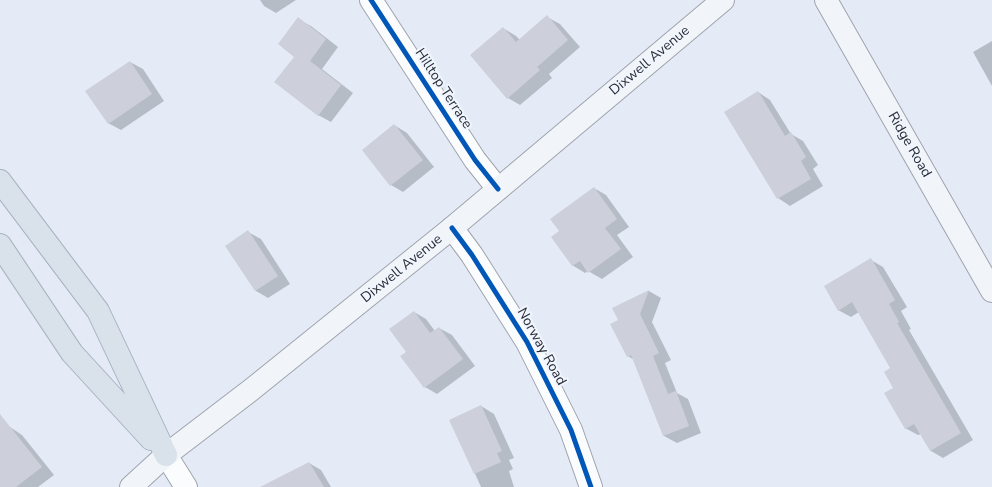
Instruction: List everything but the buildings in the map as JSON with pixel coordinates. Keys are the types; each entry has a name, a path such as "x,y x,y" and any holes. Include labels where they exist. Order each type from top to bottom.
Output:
{"highway":[{"path":"0,181 98,311 166,455"},
{"path":"0,245 72,354 166,455"}],"main road":[{"name":"Dixwell Avenue","path":"131,487 166,455 251,390 452,228 723,0"},
{"name":"Ridge Road","path":"826,0 992,290"}],"street":[{"name":"Hilltop Terrace","path":"371,0 471,154 498,189"},
{"name":"Norway Road","path":"452,228 472,255 527,342 571,430 591,487"},
{"path":"166,455 186,487"}],"cycle path":[{"path":"371,0 475,160 498,189"},
{"path":"452,228 472,255 527,342 571,430 591,487"}]}
